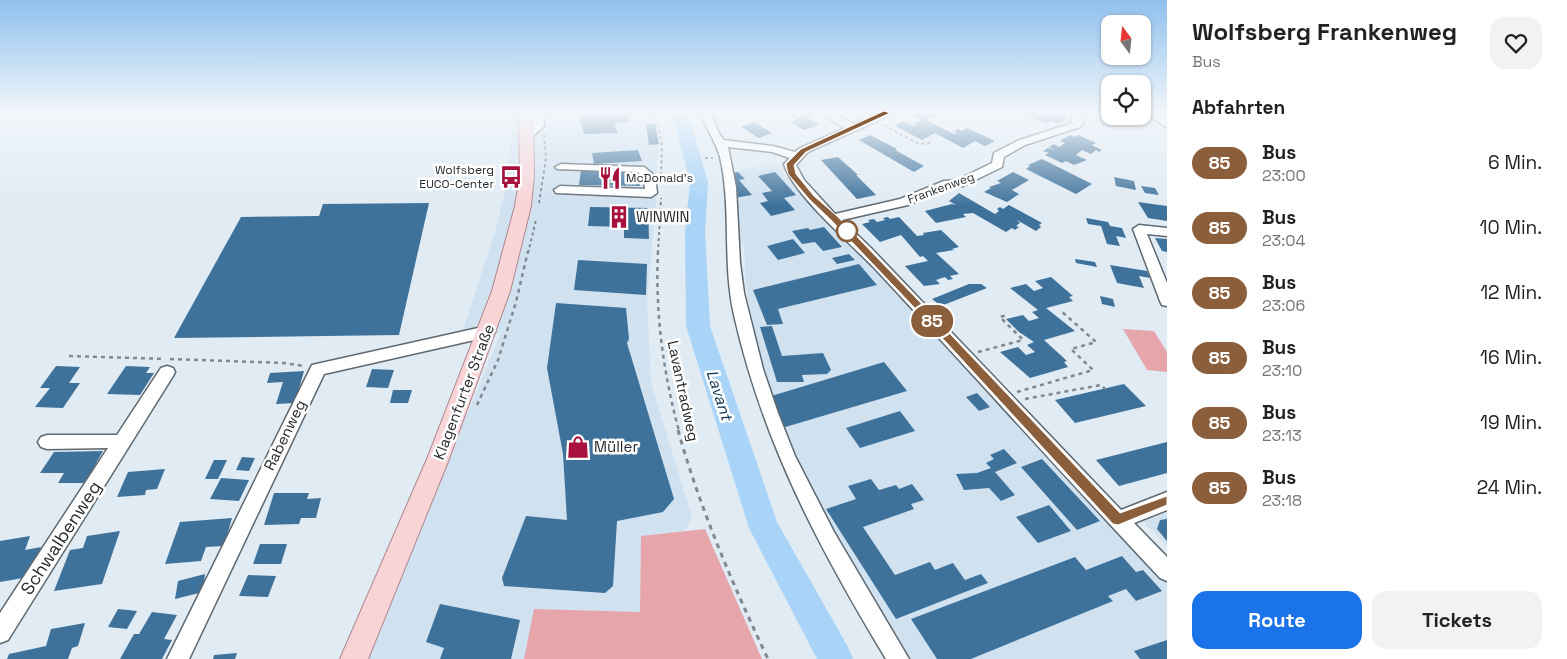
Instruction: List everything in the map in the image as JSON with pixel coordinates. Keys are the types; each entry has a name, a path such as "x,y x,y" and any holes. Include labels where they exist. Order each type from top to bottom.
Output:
{"main road":[{"name":"Klagenfurter Straße","path":"354,659 436,464 488,332 502,291 523,206 528,163 527,144"}],"street":[{"path":"721,144 729,179 734,274 742,322 757,377 800,488 849,581 898,659"},
{"path":"728,144 773,149 796,156"},
{"path":"818,144 796,156 790,164 792,174 1167,572"},
{"name":"Frankenweg","path":"834,218 904,202 948,184 959,184 998,165 998,155 1020,144"},
{"path":"560,190 652,193 651,178 648,173 640,170 562,168"},
{"path":"1167,232 1138,229 1167,301"},
{"path":"318,368 488,332"},
{"name":"Rabenweg","path":"178,659 318,368"},
{"name":"Schwalbenweg","path":"0,632 167,372"},
{"path":"47,442 109,441 121,443"},
{"path":"1118,520 1167,501"}],"path":[{"path":"661,183 662,144"},
{"name":"Lavantradweg","path":"661,191 656,280 658,326 668,386 684,448 711,530 768,659"},
{"path":"1004,399 1093,370 1071,349 1096,342 1060,310"},
{"path":"965,356 1023,340 1000,317 1007,315"},
{"path":"69,356 284,362 318,368"},
{"path":"1004,399 1101,385 1105,389"}],"shaded area":[{"path":"510,144 660,144 647,302 651,383 692,517 685,531 641,536 640,612 534,609 524,659 368,659 423,519 501,333 463,330 496,229 505,190"},
{"path":"774,163 1167,582 1167,659 907,659 797,467 766,392 746,286 744,243 736,242 731,173"},
{"path":"1123,329 1154,331 1167,352 1167,372 1147,370"},
{"path":"1167,511 1167,546 1143,521"},
{"path":"705,529 762,659 524,659 534,609 640,612 641,536"}],"building":[{"path":"865,144 887,144 924,166 914,172"},
{"path":"955,144 970,144 963,148"},
{"path":"1054,144 1059,147 1064,144 1094,144 1092,145 1102,150 1099,152 1096,150 1091,154 1082,150 1076,155 1087,160 1074,165 1066,161 1062,163 1045,155 1049,153 1043,151 1048,148 1056,151 1049,147"},
{"path":"638,150 642,161 594,164 592,153"},
{"path":"838,157 876,195 857,199 821,160"},
{"path":"1042,159 1092,184 1076,194 1026,169 1030,166 1028,165"},
{"name":"McDonald's","path":"581,169 640,171 640,186 579,185"},
{"path":"738,172 745,179 739,180 752,195 734,198 731,173"},
{"path":"775,172 796,195 784,198 795,210 771,216 760,203 768,201 762,193 772,191 758,176"},
{"path":"1013,172 1029,180 1012,190 1019,194 1007,202 984,192 991,188 989,187 1001,183 997,181"},
{"path":"1114,177 1134,181 1136,190 1116,186"},
{"path":"1141,186 1155,188 1159,195 1145,193"},
{"path":"959,193 995,214 999,211 997,209 1000,207 1003,209 1009,205 1042,223 1039,225 1041,227 1036,231 1017,220 1020,223 1016,226 1019,227 1015,230 1012,228 1006,232 973,213 963,214 966,217 936,223 925,211 952,204 956,205 949,201"},
{"path":"1138,202 1167,206 1167,221 1148,218"},
{"path":"429,203 399,335 174,338 241,217 319,216 323,204"},
{"name":"WINWIN","path":"590,207 648,208 649,239 624,238 624,227 588,226"},
{"path":"888,217 890,219 899,217 917,236 941,230 959,247 952,249 954,250 936,253 959,274 950,276 953,279 948,280 945,277 936,280 940,284 924,286 905,266 928,261 923,256 920,257 901,235 880,242 862,224 870,222 868,220 874,219 877,222"},
{"path":"1086,218 1108,222 1110,226 1122,228 1126,238 1116,236 1120,246 1107,244 1101,226 1088,224"},
{"path":"824,227 842,247 823,251 815,242 802,244 792,231 808,228 810,230"},
{"path":"1155,238 1167,239 1167,252 1162,251"},
{"path":"793,239 805,253 778,260 767,246"},
{"path":"849,254 855,260 837,264 832,258"},
{"path":"1075,259 1095,262 1097,267 1076,263"},
{"path":"578,260 647,264 646,295 574,290"},
{"path":"859,264 877,285 778,309 783,324 767,325 753,290"},
{"path":"1110,265 1147,271 1150,278 1139,276 1144,288 1117,283"},
{"path":"1051,277 1073,296 1069,297 1073,301 1046,308 1075,331 1044,340 1067,361 1064,362 1068,367 1030,378 1000,352 1018,347 1026,355 1035,352 1027,345 1034,342 1019,332 1006,319 1023,315 1029,321 1039,318 1032,312 1038,310 1010,288 1026,284 1034,291 1043,288 1035,281"},
{"path":"969,284 981,284 987,288 941,306 932,299"},
{"path":"1100,296 1113,299 1115,307 1102,304"},
{"path":"556,303 626,308 629,339 627,343 674,499 663,512 617,521 613,586 605,593 504,586 502,578 526,516 567,520 563,454 547,368"},
{"path":"772,326 782,356 823,353 831,370 827,374 802,375 804,382 777,382 760,327"},
{"path":"884,362 907,391 782,428 768,397"},
{"path":"56,366 80,367 69,383 80,383 63,408 35,407 50,388 40,388"},
{"path":"126,366 150,367 146,373 154,373 140,395 107,394"},
{"path":"372,369 394,370 388,388 366,387"},
{"path":"304,371 295,403 276,404 283,382 267,383 270,373"},
{"path":"1124,384 1146,406 1075,423 1055,400"},
{"path":"393,390 412,390 408,403 390,403"},
{"path":"977,393 990,407 979,411 966,397"},
{"path":"900,411 915,431 860,448 846,428"},
{"path":"1167,442 1167,473 1119,486 1096,460"},
{"path":"1004,449 1017,463 995,472 1015,495 1001,501 989,488 964,490 956,474 977,473 991,468 986,463 994,459 990,455"},
{"path":"103,451 85,483 58,483 64,473 40,473 54,452"},
{"path":"242,457 255,458 249,471 236,470"},
{"path":"1042,459 1100,521 1077,530 1021,467"},
{"path":"214,460 227,460 218,479 205,479"},
{"path":"165,469 157,489 146,490 145,495 117,497 128,472"},
{"path":"221,478 249,480 239,501 210,499"},
{"path":"871,479 879,490 896,485 899,489 912,484 924,500 911,504 914,509 863,527 895,575 930,562 935,570 953,563 965,580 981,574 988,583 896,619 826,509 856,499 848,486"},
{"path":"274,493 309,493 307,499 321,498 316,518 301,518 299,524 264,525"},
{"path":"1049,505 1071,531 1038,543 1016,517"},
{"path":"232,518 224,546 206,547 201,561 165,564 180,522"},
{"path":"1167,519 1167,541 1157,529 1160,520"},
{"path":"120,531 102,584 54,591 70,550 83,548 87,536"},
{"path":"30,536 25,550 41,547 29,577 0,582 0,541"},
{"path":"260,544 287,544 281,564 253,564"},
{"path":"1122,556 1136,572 1143,570 1162,591 1136,601 1126,589 1108,596 1113,601 971,659 937,659 911,619 1075,557 1086,570"},
{"path":"205,574 203,592 175,599 178,581"},
{"path":"248,575 276,576 268,597 239,596"},
{"path":"440,604 520,620 511,659 440,659 444,648 426,642"},
{"path":"118,609 137,611 127,629 108,627"},
{"path":"152,612 177,615 164,639 172,640 162,659 120,659 134,634 139,634"},
{"path":"85,623 78,646 72,648 68,659 7,659 9,654 46,646 51,629"},
{"path":"1167,640 1167,659 1140,659 1134,651"},
{"path":"237,653 235,659 213,659 214,655"}],"waterway":[{"name":"Lavant","path":"688,144 699,182 695,232 698,326 764,528 836,659"}],"bus line":[{"name":"85","path":"818,144 804,150 790,164 792,174 796,180 914,301 1118,520 1167,501"}],"place":[{"name":"Wolfsberg EUCO-Center","path":"511,177"},
{"name":"McDonald's","path":"610,178"},
{"name":"WINWIN","path":"619,217"},
{"name":"Müller","path":"578,447"}]}
